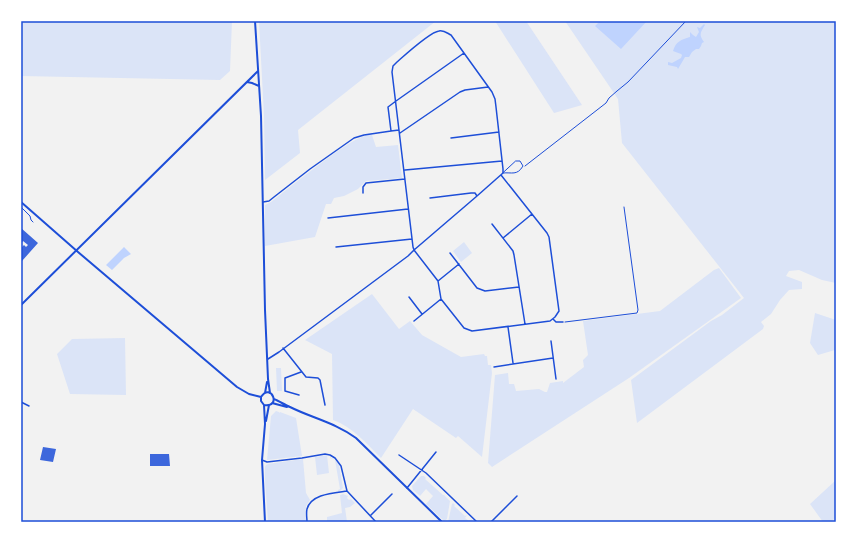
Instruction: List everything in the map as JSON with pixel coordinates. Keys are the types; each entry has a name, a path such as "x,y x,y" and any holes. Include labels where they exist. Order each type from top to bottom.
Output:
{"street":[{"path":"255,21 261,116 264,282 268,379 270,393 274,399 336,425 350,433 442,522"},
{"path":"267,359 414,250 503,173 495,99 451,35 440,30 431,34 397,62 393,66 392,72 413,247 414,250 438,281 441,299 464,328 472,331 550,321 557,315 559,309 549,237 501,175"},
{"path":"391,131 388,107 464,53"},
{"path":"21,305 258,71"},
{"path":"247,82 259,86"},
{"path":"400,133 460,92 488,87"},
{"path":"263,202 269,201 310,169 354,138 364,135 399,130"},
{"path":"451,138 499,132"},
{"path":"404,170 502,161"},
{"path":"363,193 363,187 366,184 405,179"},
{"path":"430,198 471,193 475,193 477,196"},
{"path":"21,202 237,387 249,394 261,397"},
{"path":"328,218 408,209"},
{"path":"503,238 532,214"},
{"path":"492,224 513,251 525,324"},
{"path":"336,247 412,239"},
{"path":"450,253 477,288 485,291 519,287"},
{"path":"438,281 459,264"},
{"path":"409,297 422,314"},
{"path":"414,321 441,299"},
{"path":"553,319 556,322 564,322"},
{"path":"508,327 513,364"},
{"path":"551,341 556,379"},
{"path":"283,348 306,377 318,378 320,380 325,405"},
{"path":"494,367 553,358"},
{"path":"299,395 285,391 285,378 301,372"},
{"path":"261,397 265,393 268,379"},
{"path":"265,393 270,393"},
{"path":"261,397 261,401 264,405 265,424"},
{"path":"264,405 269,405 274,399"},
{"path":"21,402 29,406"},
{"path":"272,403 290,407"},
{"path":"265,522 262,460 265,424 269,405"},
{"path":"407,488 436,452"},
{"path":"262,460 267,462 325,454 330,455 335,458 341,466 346,491 376,522"},
{"path":"398,455 426,473 477,522"},
{"path":"307,522 307,510 310,501 316,497 346,491"},
{"path":"370,516 392,494"},
{"path":"491,522 517,496"}],"lane":[{"path":"518,161 520,161 523,165 522,168 515,173 503,173 518,161"}],"path":[{"path":"522,168 530,164 606,103 686,21"},
{"path":"21,207 30,216 33,222"},
{"path":"564,322 637,313 638,310 624,208"}],"shaded area":[{"path":"21,21 232,21 230,71 220,80 21,76"},
{"path":"259,21 436,21 298,130 300,153 265,180 264,116"},
{"path":"495,21 526,21 582,105 554,113"},
{"path":"565,21 836,21 836,283 822,280 799,270 789,271 786,276 802,282 802,289 789,290 771,314 761,322 764,326 763,329 637,423 631,380 744,298 622,143 618,99"},
{"path":"367,135 372,135 376,147 398,145 402,178 366,181 358,189 344,196 334,198 331,204 326,204 315,237 265,246 265,205 332,155 353,141"},
{"path":"464,242 472,253 461,262 453,251"},
{"path":"719,268 741,298 629,378 492,467 488,463 495,375 508,373 509,384 514,384 516,391 539,389 547,392 550,383 563,381 563,383 584,367 583,360 588,355 583,321 660,311 714,270"},
{"path":"372,294 399,329 410,321 422,335 461,357 484,354 487,356 488,365 491,365 492,373 482,457 458,436 456,438 413,409 381,458 353,431 333,420 332,354 305,340"},
{"path":"815,313 836,320 836,353 835,350 818,355 810,343"},
{"path":"125,338 126,395 70,394 57,354 72,339"},
{"path":"276,368 281,368 282,391 277,391"},
{"path":"276,411 296,418 302,456 267,460 271,416"},
{"path":"327,455 329,473 317,475 315,457"},
{"path":"303,459 306,493 310,500 306,506 306,522 268,522 265,480 266,465"},
{"path":"335,460 339,465 343,488 338,492 340,489"},
{"path":"421,476 424,476 426,478 425,479 450,501 447,519 444,521 426,504 433,496 426,489 420,496 413,490 412,486"},
{"path":"836,480 836,517 831,522 823,522 810,504"},
{"path":"343,494 348,496 347,498 349,500 351,499 355,503 350,507 345,508 347,522 327,521 327,517 342,513 340,495"},
{"path":"453,503 455,505 454,506 465,516 467,515 465,518 469,521 472,519 471,522 448,522"}],"water":[{"path":"600,21 647,21 621,49 595,26"},
{"path":"704,24 705,25 701,31 701,35 704,42 699,49 692,52 689,57 685,57 678,69 677,67 668,65 668,62 672,63 681,58 681,54 673,51 677,43 690,37 690,32 696,37 699,32 697,27 700,28"},
{"path":"124,247 131,254 124,258 112,270 106,265"}],"building":[{"path":"21,228 38,243 22,261 21,248 24,245 26,247 28,245 23,241 21,244"},
{"path":"43,447 56,449 53,462 40,460"},
{"path":"150,454 169,454 170,466 150,466"}]}
